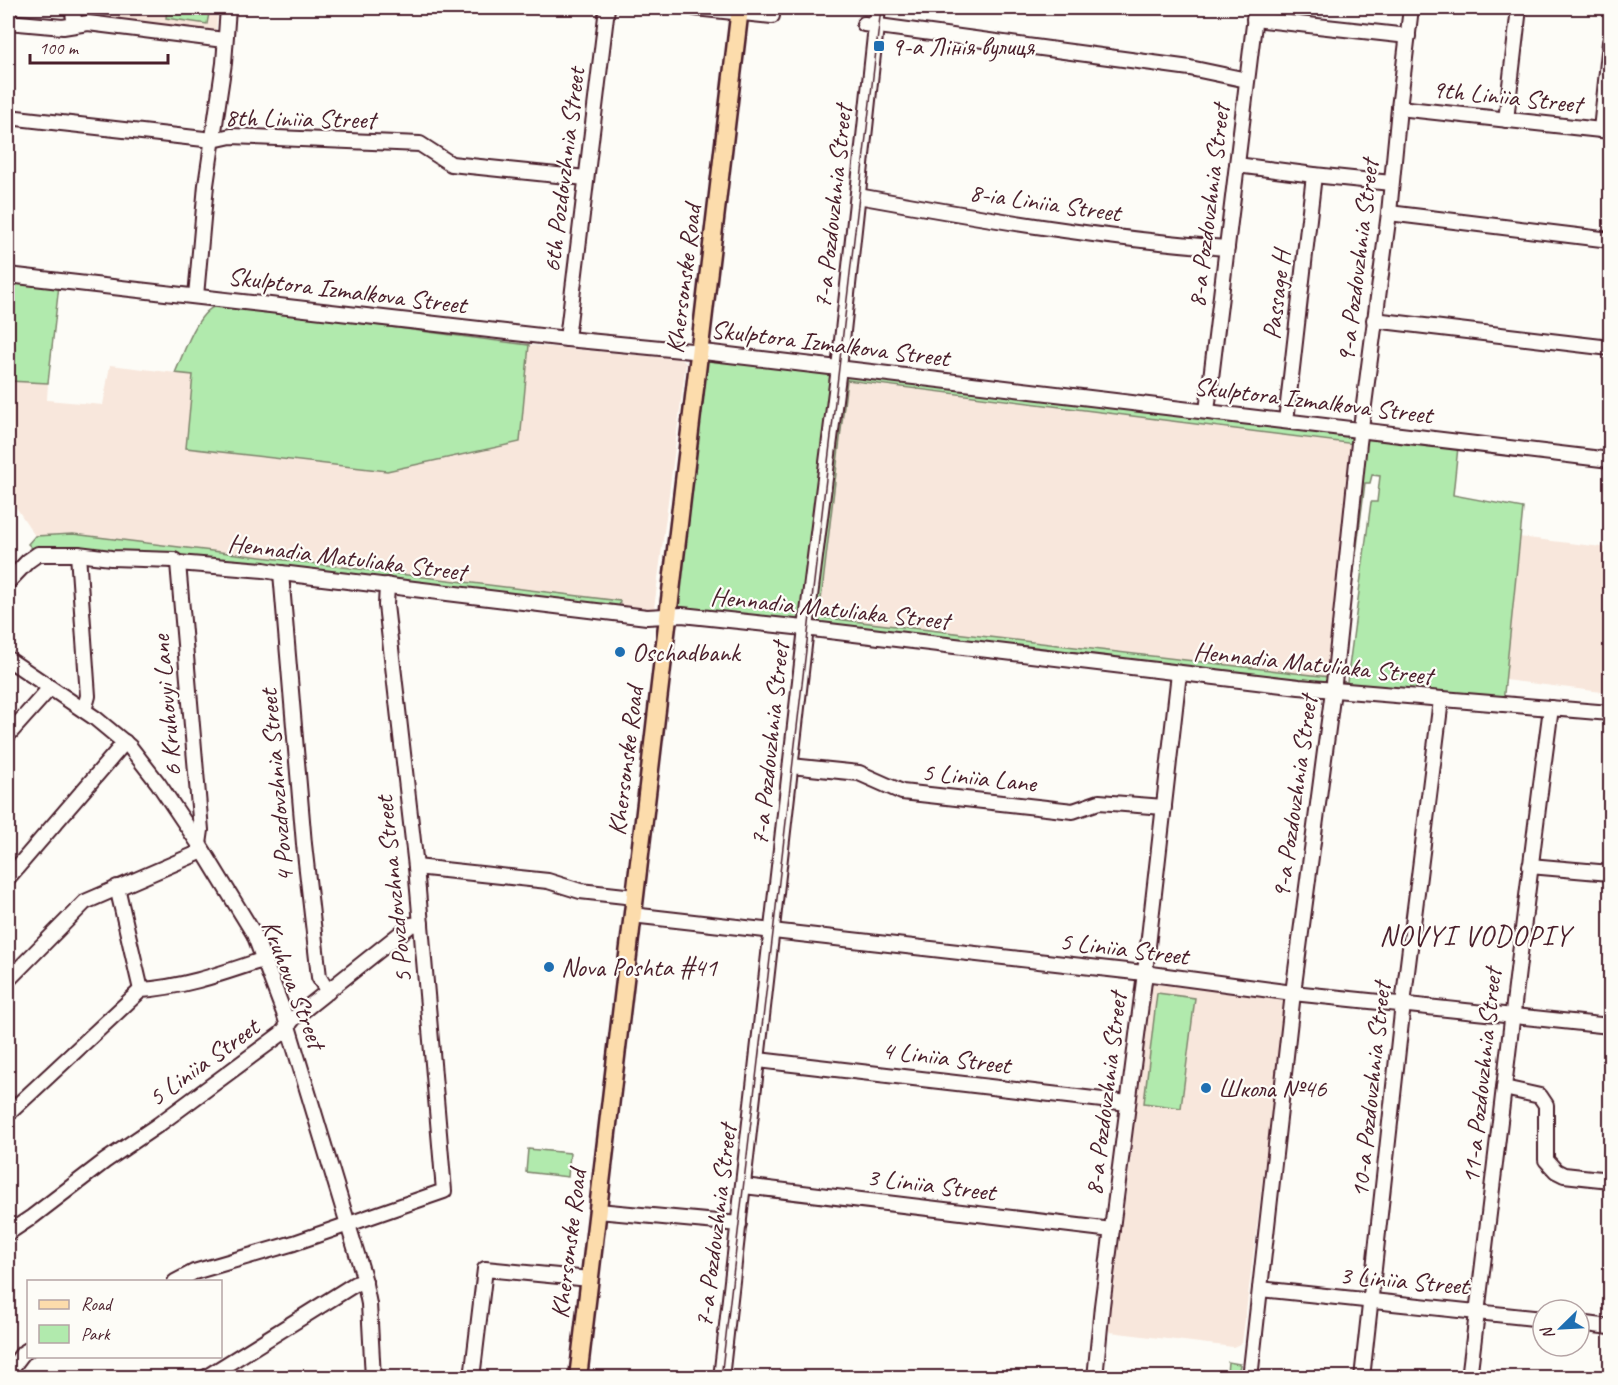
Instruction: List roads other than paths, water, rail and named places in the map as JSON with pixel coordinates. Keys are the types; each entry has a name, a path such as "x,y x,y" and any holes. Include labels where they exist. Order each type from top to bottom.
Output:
{"main road":[{"name":"Khersonske Road","path":"578,1377 740,10"}],"street":[{"path":"72,8 75,24"},
{"path":"196,296 206,185 224,63 228,8"},
{"name":"6th Pozdovzhnia Street","path":"567,339 607,8"},
{"path":"695,8 740,10 772,16"},
{"name":"7-a Pozdovzhnia Street","path":"721,1377 806,628 858,196 869,25 878,8"},
{"name":"9-a Pozdovzhnia Street","path":"1250,1377 1293,993 1333,690 1359,443 1389,213 1411,8"},
{"path":"1506,120 1520,8"},
{"path":"1255,13 1408,36"},
{"name":"8-a Pozdovzhnia Street","path":"1207,411 1255,13"},
{"path":"8,21 63,27 88,23 224,40"},
{"path":"869,25 1190,68 1247,80"},
{"path":"1606,131 1611,42"},
{"name":"9th Liniia Street","path":"1399,108 1606,131"},
{"name":"8th Liniia Street","path":"8,117 213,140 231,136 420,144 451,164 586,178"},
{"path":"1237,165 1391,183"},
{"name":"Passage H","path":"1286,421 1314,175"},
{"name":"8-ia Liniia Street","path":"858,196 1013,223 1168,244 1227,248"},
{"path":"1389,213 1611,240"},
{"name":"Skulptora Izmalkova Street","path":"8,275 839,368 1611,460"},
{"path":"1374,320 1611,348"},
{"name":"Hennadia Matuliaka Street","path":"8,582 38,554 174,560 178,563 264,570 647,617 682,615 1333,690 1611,713"},
{"path":"78,554 88,696 84,710"},
{"name":"6 Kruhovyi Lane","path":"178,563 201,848"},
{"name":"4 Povzdovzhnia Street","path":"281,573 304,844 319,976 328,992"},
{"name":"5 Povzdovzhna Street","path":"348,1223 444,1191 416,867 387,616 387,585"},
{"name":"Kruhova Street","path":"8,659 84,710 125,742 158,783 254,934 288,1026 365,1281 369,1304 373,1377"},
{"name":"8-a Pozdovzhnia Street","path":"1095,1377 1179,673"},
{"path":"8,735 50,688"},
{"name":"10-a Pozdovzhnia Street","path":"1362,1377 1403,1004 1441,700"},
{"name":"11-a Pozdovzhnia Street","path":"1469,1377 1551,708"},
{"path":"8,878 125,742"},
{"name":"5 Liniia Lane","path":"791,766 859,772 902,792 1073,811 1099,802 1164,807"},
{"path":"8,980 85,902 201,848"},
{"path":"1530,866 1611,873"},
{"path":"416,867 548,881 580,891 634,897"},
{"path":"117,887 141,990"},
{"name":"5 Liniia Street","path":"632,915 1293,993 1611,1026"},
{"name":"5 Liniia Street","path":"8,1233 281,1034 294,1018 411,925 421,924"},
{"path":"8,1114 141,990 170,988 265,959"},
{"name":"4 Liniia Street","path":"758,1060 1128,1103"},
{"path":"1504,1088 1540,1096 1544,1099 1546,1105 1546,1160 1556,1171 1564,1175 1611,1180"},
{"name":"3 Liniia Street","path":"744,1186 1112,1230"},
{"path":"598,1210 739,1224"},
{"path":"177,1280 194,1272 294,1243 348,1223"},
{"path":"472,1377 484,1271 490,1269 590,1279"},
{"path":"205,1377 355,1284 365,1281"},
{"name":"3 Liniia Street","path":"1260,1289 1531,1317"},
{"path":"1591,1324 1611,1327"},
{"path":"8,1373 27,1351"}],"tram line":[{"path":"721,1378 881,8"}],"place":[{"name":"9-а Лінія вулиця","path":"879,46"},
{"name":"Oschadbank","path":"620,652"},
{"name":"Nova Poshta #41","path":"549,967"},
{"name":"Школа №46","path":"1206,1088"}],"district":[{"name":"NOVYI VODOPIY","path":"1475,935"}]}
